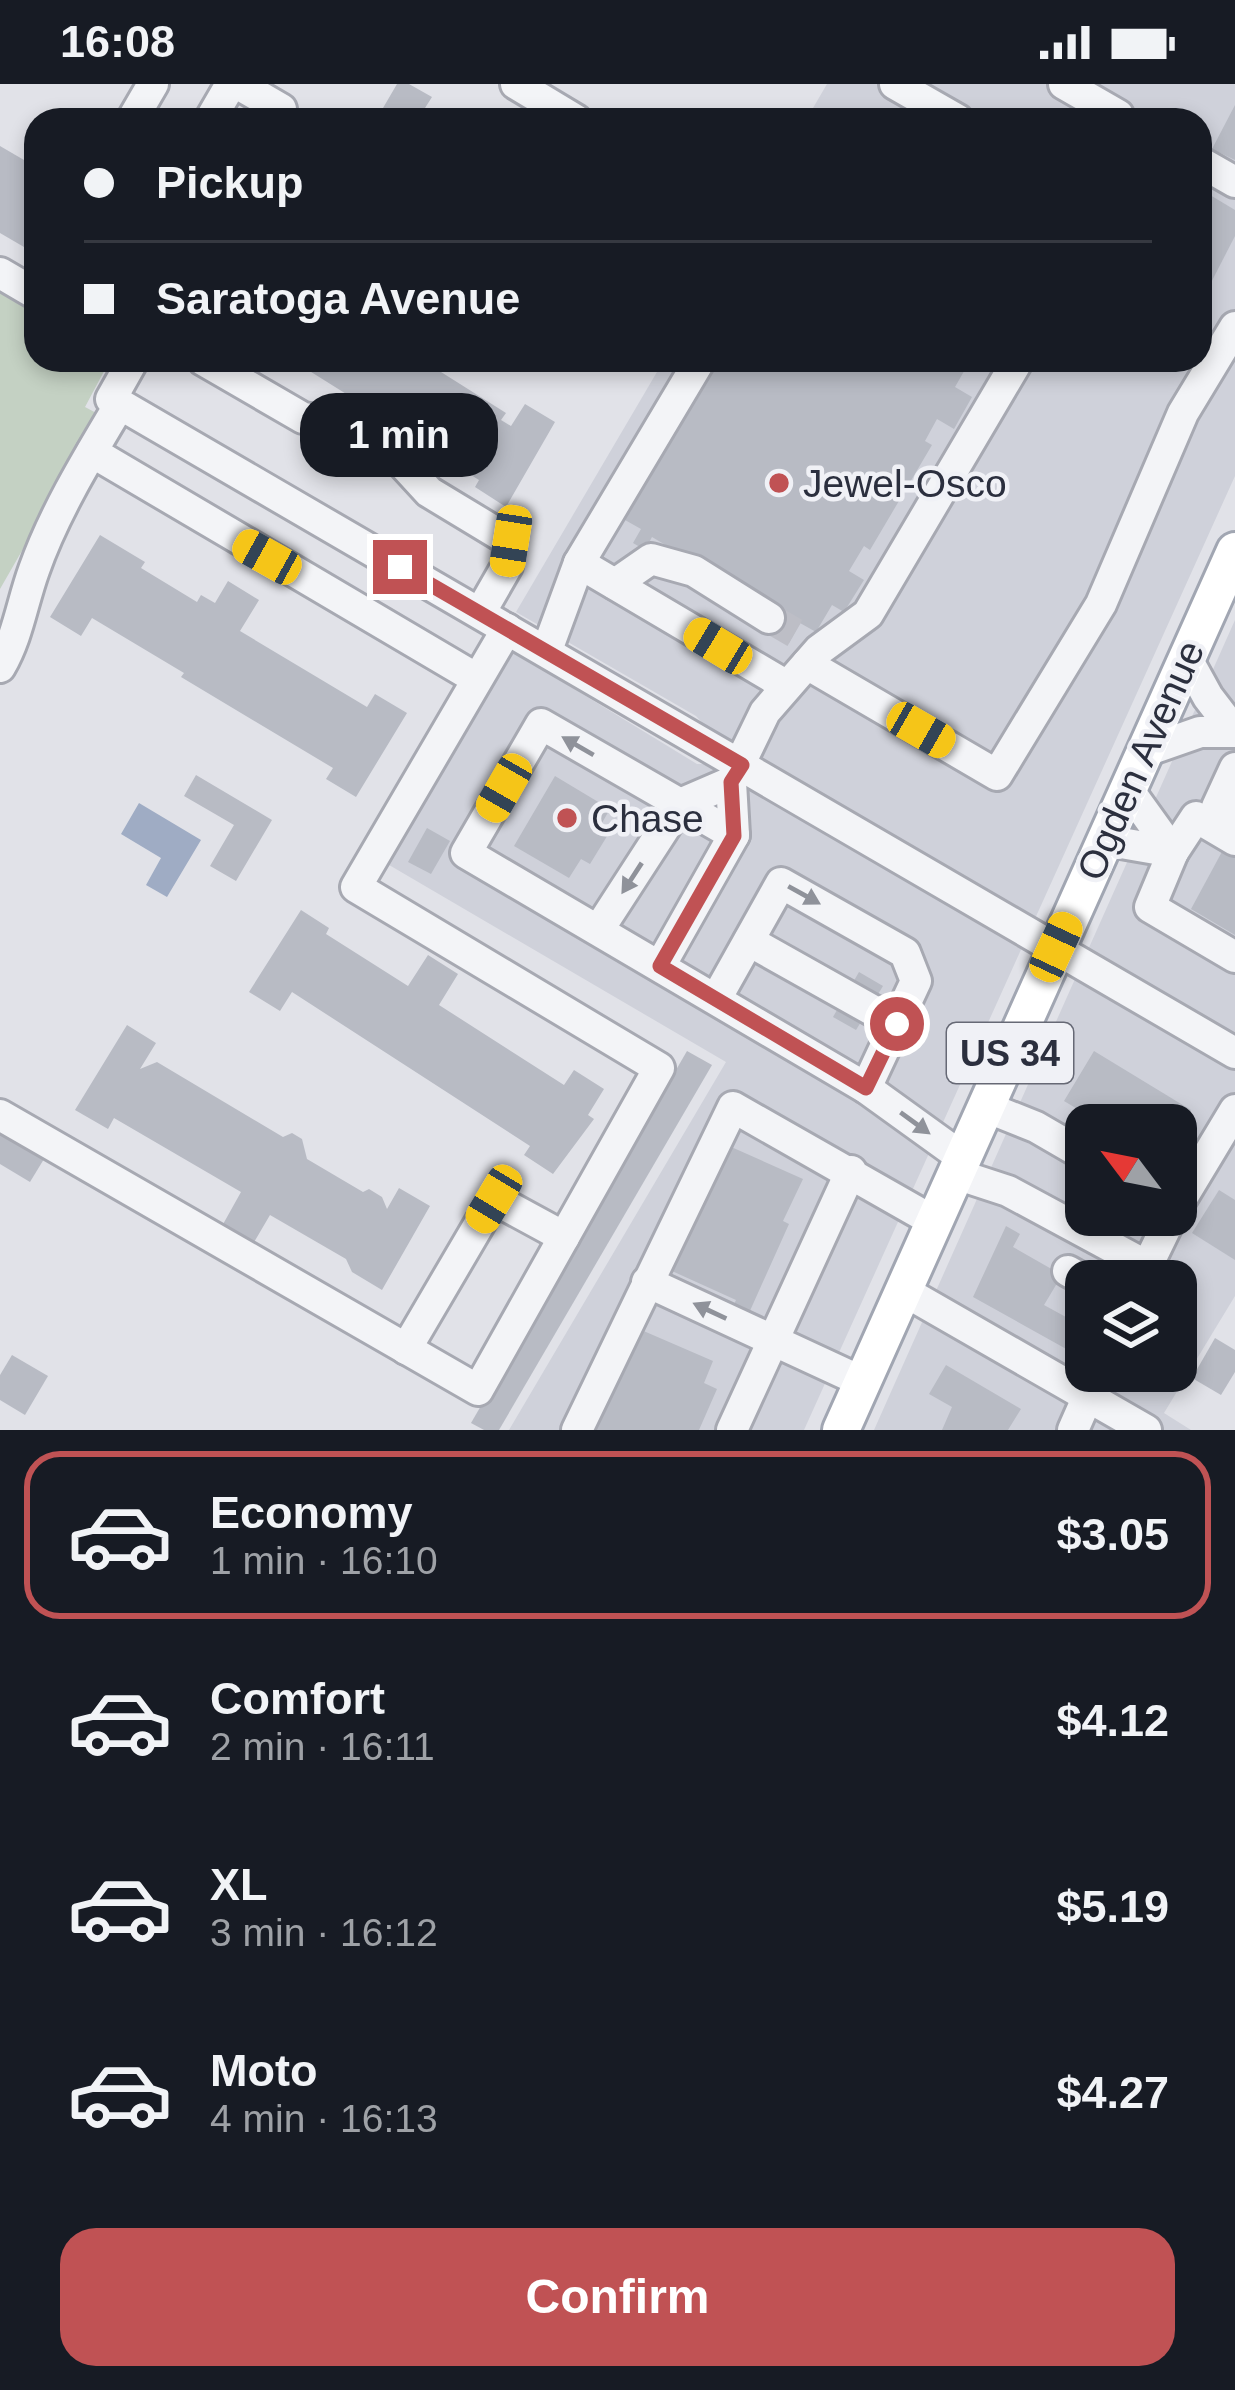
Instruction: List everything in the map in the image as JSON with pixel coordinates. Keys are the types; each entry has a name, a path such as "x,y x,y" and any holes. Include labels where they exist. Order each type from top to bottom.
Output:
{"main road":[{"name":"Ogden Avenue","path":"841,1430 1186,657 1223,610 1235,551"}],"street":[{"path":"234,84 283,104"},
{"path":"516,84 556,108"},
{"path":"895,84 937,108"},
{"path":"1064,84 1104,108"},
{"path":"1217,360 1235,327"},
{"path":"0,667 14,642 34,568 128,372"},
{"path":"224,372 303,418 357,425"},
{"path":"547,650 580,563 693,372"},
{"path":"660,966 734,836 737,773 795,650 868,614 1011,372"},
{"path":"615,584 651,559 694,571 795,650 997,775 1101,604 1183,413 1209,372"},
{"path":"116,402 547,650 737,773 1056,947 1235,1053"},
{"path":"0,1115 478,1390 659,1068 356,887 477,679 511,541 429,492 384,443"},
{"path":"92,452 477,679"},
{"path":"580,563 615,584 795,650"},
{"path":"1186,657 1235,732"},
{"path":"734,836 541,724 466,853 866,1088 960,1166 1123,1260"},
{"path":"1143,752 1200,732 1235,732"},
{"path":"1226,814 1235,768"},
{"path":"599,929 680,804 737,773"},
{"path":"1127,788 1173,852"},
{"path":"1235,840 1196,817 1173,852 1150,908 1235,957"},
{"path":"1104,840 1173,852"},
{"path":"716,999 781,883 905,952 916,981 866,1088"},
{"path":"748,941 897,1024"},
{"path":"577,1430 733,1107 934,1222"},
{"path":"986,1107 1065,1144"},
{"path":"1197,1173 1235,1110"},
{"path":"732,1430 851,1172"},
{"path":"406,1348 494,1199 564,1237"},
{"path":"647,1282 863,1382"},
{"path":"904,1291 1065,1370"},
{"path":"1072,1430 1090,1392"},
{"path":"1103,1392 1145,1430"}],"shaded area":[{"path":"827,84 1235,84 1235,476 804,1430 509,1430 726,1062 384,862 512,651 697,764 741,765 696,716 516,612 657,372 1212,372 1212,108 813,108"},
{"path":"1235,620 1235,1296 1197,1359 1197,1260 1065,1260 1065,1392 1177,1392 1164,1413 1191,1430 874,1430"}],"green space":[{"path":"0,285 24,299 24,372 104,372 85,407 100,415 0,589"}],"water":[{"path":"139,803 201,840 167,897 146,885 161,858 121,834"}],"building":[{"path":"397,84 409,84 432,97 425,108 383,108"},
{"path":"1235,105 1235,160 1212,149"},
{"path":"0,146 24,160 24,247 0,233"},
{"path":"1212,196 1235,210 1235,236 1212,281"},
{"path":"311,372 441,372 506,413 501,420 511,426 525,404 555,422 506,507 475,487 479,480 396,428 378,457 348,438 367,407"},
{"name":"Jewel-Osco","path":"712,372 964,372 955,387 972,397 954,429 937,419 925,441 932,445 870,550 864,546 849,571 864,580 844,612 832,605 816,632 800,623 789,643 763,628 774,609 652,537 645,550 633,543 641,529 625,520"},
{"path":"100,535 145,562 141,568 197,602 201,595 215,603 228,581 259,600 240,631 367,707 375,694 407,713 356,797 326,779 333,768 92,618 81,636 50,617"},
{"path":"196,775 272,820 236,881 210,866 234,825 184,796"},
{"name":"Chase","path":"555,776 610,809 599,828 609,833 590,864 581,859 569,878 514,846"},
{"path":"427,828 450,841 431,874 408,862"},
{"path":"1224,848 1235,850 1235,935 1191,909"},
{"path":"301,910 329,928 326,934 408,986 428,955 458,974 439,1005 564,1085 574,1070 604,1089 588,1115 594,1119 553,1174 524,1155 530,1146 292,992 280,1011 249,992"},
{"path":"859,972 883,986 856,1030 833,1017"},
{"path":"127,1025 156,1043 140,1069 157,1062 283,1137 292,1133 302,1139 307,1159 363,1192 369,1189 382,1197 387,1209 399,1188 430,1206 382,1290 352,1272 346,1259 270,1215 253,1244 222,1226 241,1192 114,1118 108,1129 75,1110"},
{"path":"687,1051 712,1065 499,1430 484,1430 471,1423"},
{"path":"1094,1051 1181,1104 1069,1104 1064,1101"},
{"path":"0,1133 44,1159 30,1182 0,1164"},
{"path":"729,1146 803,1179 783,1221 789,1224 749,1313 733,1306 736,1300 672,1271"},
{"path":"1219,1190 1235,1200 1235,1260 1197,1236 1197,1225"},
{"path":"1006,1226 1020,1234 1013,1247 1062,1275 1044,1305 1065,1316 1065,1348 973,1297"},
{"path":"639,1329 713,1361 704,1383 717,1389 699,1430 594,1430"},
{"path":"1215,1338 1235,1350 1235,1372 1221,1395 1197,1381 1197,1369"},
{"path":"12,1355 48,1376 25,1415 0,1400 0,1375"},
{"path":"946,1365 1021,1409 1008,1430 942,1430 952,1407 929,1394"}],"tunnel":[{"path":"769,618 795,633"}],"place":[{"name":"Jewel-Osco","path":"779,483"},
{"name":"Chase","path":"567,818"}],"route":[{"path":"400,567 742,765 731,782 734,836 660,966 866,1088 897,1024"}]}
